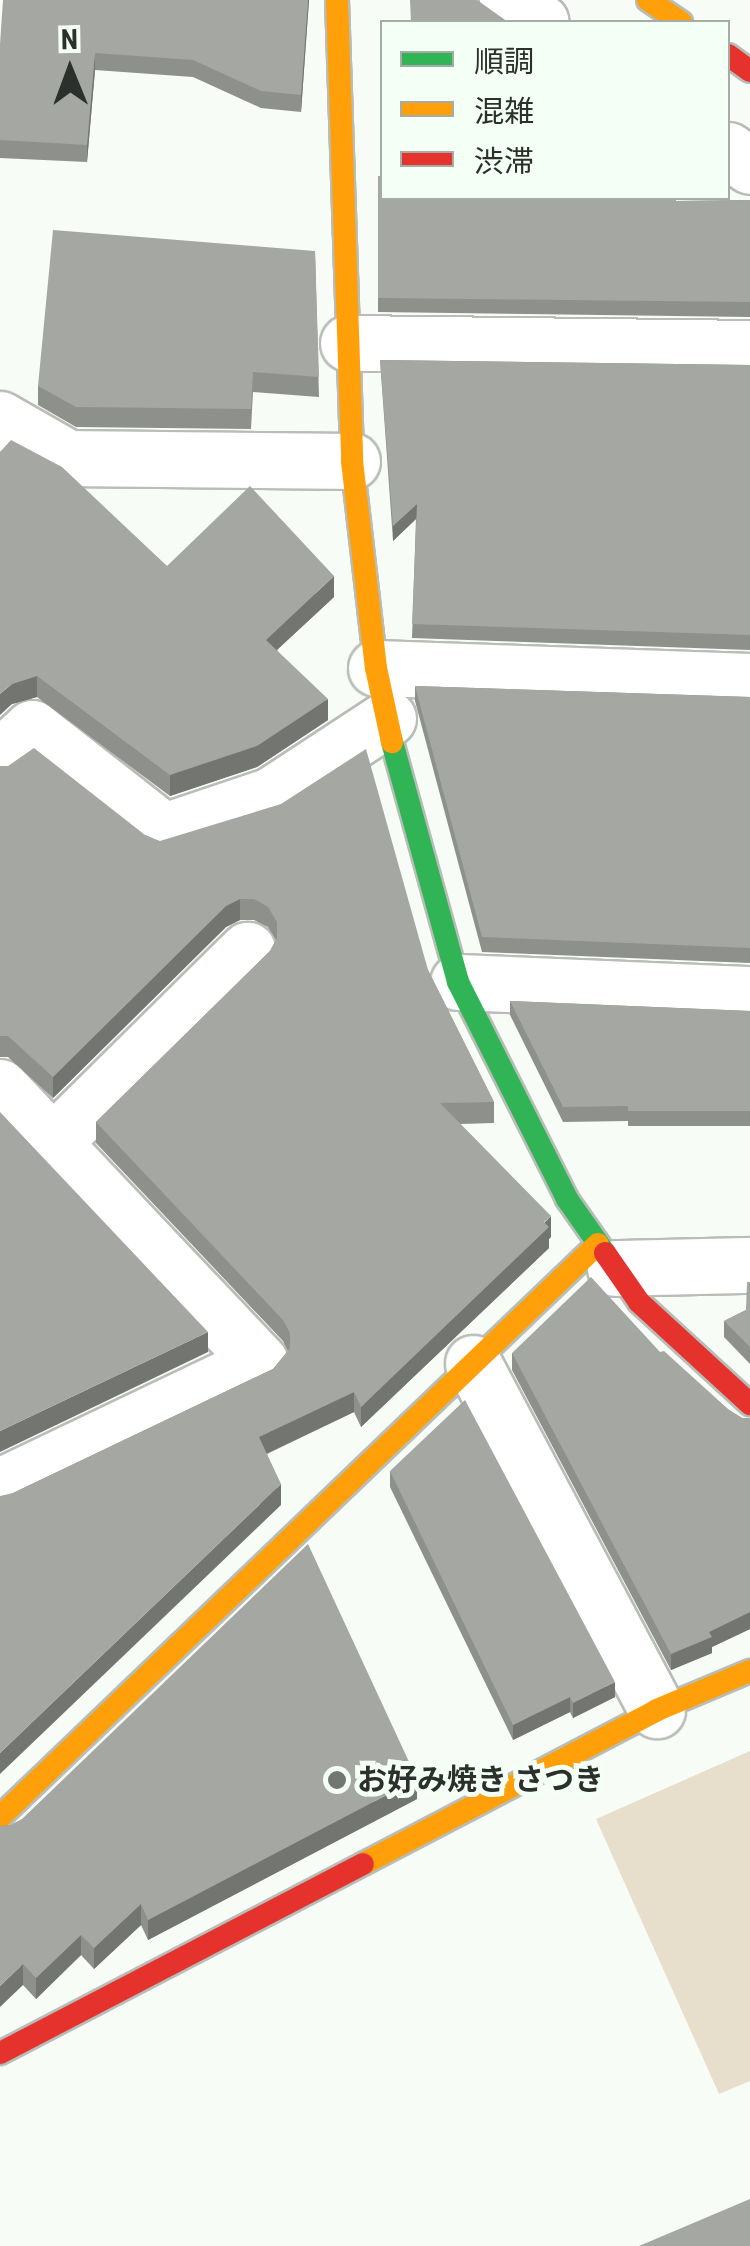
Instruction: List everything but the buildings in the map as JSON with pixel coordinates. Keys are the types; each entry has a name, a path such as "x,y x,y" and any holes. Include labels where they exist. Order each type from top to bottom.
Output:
{"main road":[{"path":"337,0 352,461 382,693 458,982 567,1199 639,1302 750,1404"},
{"path":"648,0 678,20"},
{"path":"0,1817 473,1363 607,1256"},
{"path":"0,2053 657,1710 750,1671"}],"street":[{"path":"507,0 537,20"},
{"path":"348,342 750,348"},
{"path":"0,419 68,458 352,461"},
{"path":"0,757 32,728 164,831 271,796 382,693 750,682"},
{"path":"54,1140 247,950"},
{"path":"458,982 750,994"},
{"path":"0,1086 260,1362 0,1486"},
{"path":"607,1256 750,1265"},
{"path":"473,1363 657,1710"}],"shaded area":[{"path":"750,1751 750,2081 719,2094 596,1819"}],"traffic: fast":[{"path":"392,742 458,982 567,1199 605,1253"}],"traffic: slow":[{"path":"337,0 352,461 376,668 392,742"},
{"path":"648,0 678,20"},
{"path":"0,1817 598,1244"},
{"path":"363,1864 657,1710 750,1671"}],"traffic: jam":[{"path":"730,56 750,71"},
{"path":"605,1253 639,1302 750,1404"},
{"path":"0,2053 363,1864"}],"place":[{"name":"お好み焼き さつき","path":"337,1780"}]}
